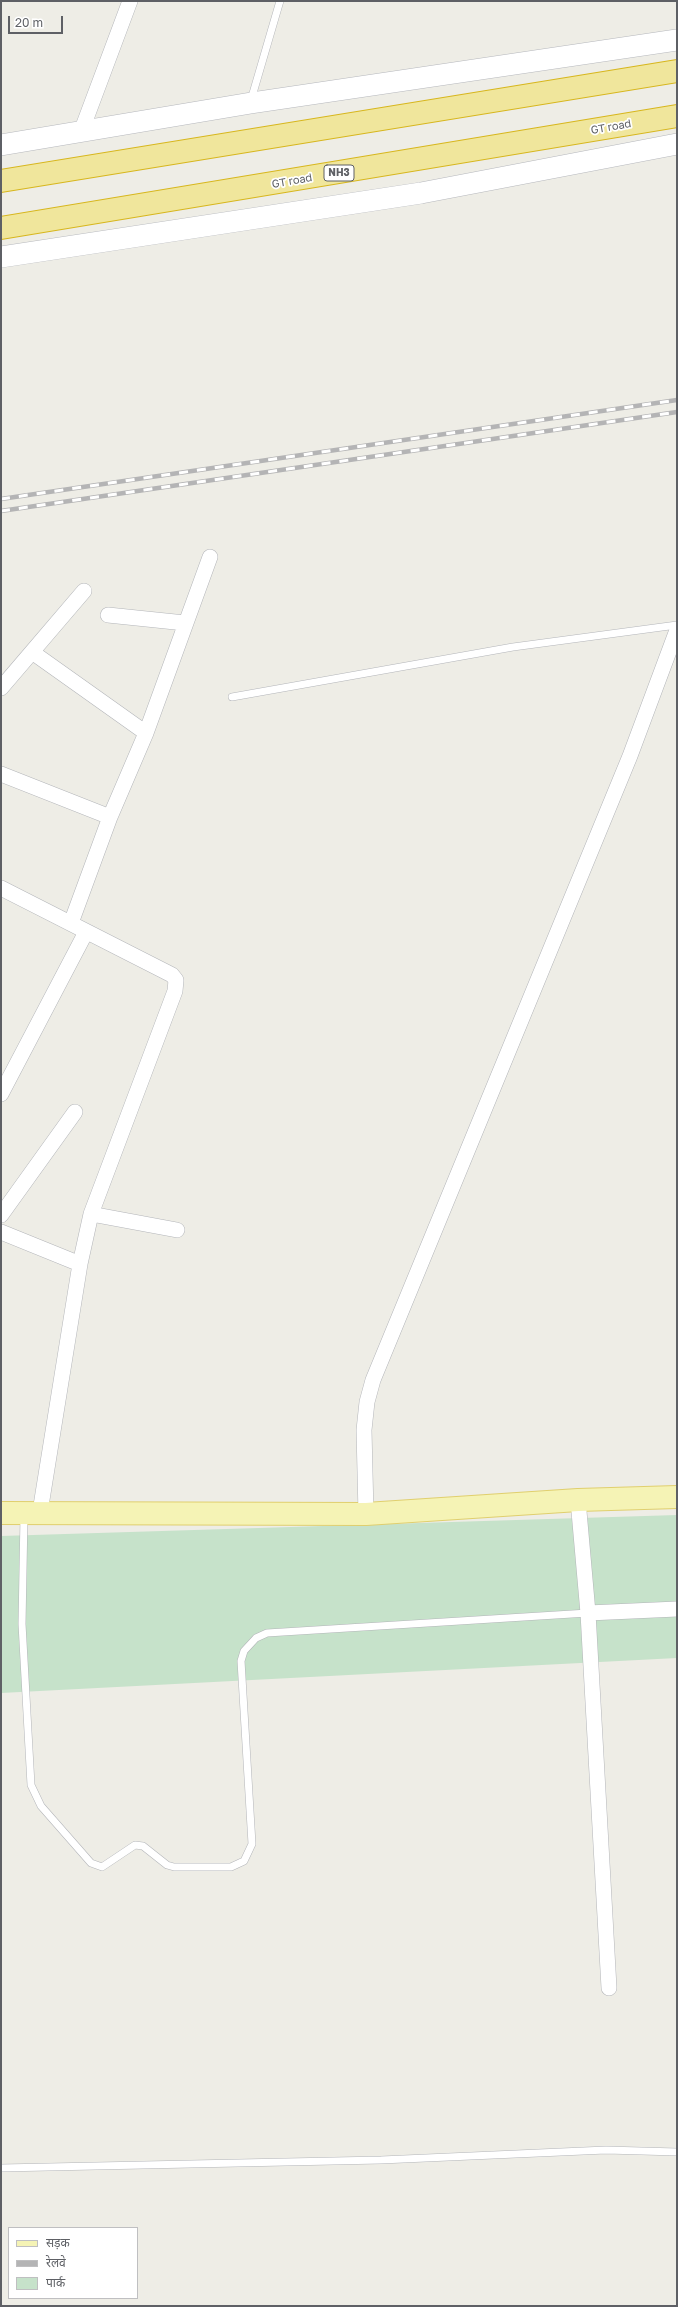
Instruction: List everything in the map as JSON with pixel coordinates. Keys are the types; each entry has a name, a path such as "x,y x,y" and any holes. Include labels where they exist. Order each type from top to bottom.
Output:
{"highway":[{"path":"1,181 677,70"},
{"name":"GT road","path":"1,228 677,116"}],"main road":[{"path":"1,145 251,102 677,40"},
{"path":"1,257 421,193 677,144"},
{"path":"1,1513 366,1514 578,1500 677,1497"}],"street":[{"path":"81,132 130,1"},
{"path":"71,923 110,817 146,733 210,557"},
{"path":"1,688 84,591"},
{"path":"108,615 185,623"},
{"path":"366,1514 364,1430 367,1402 373,1380 630,756 677,630"},
{"path":"32,652 146,733"},
{"path":"1,774 110,817"},
{"path":"3,894 71,923 172,975 176,980 175,991 91,1214 32,1512"},
{"path":"1,1094 86,932"},
{"path":"1,1215 75,1112"},
{"path":"91,1214 177,1230"},
{"path":"1,1232 80,1264"},
{"path":"578,1500 588,1613 609,1988"},
{"path":"588,1613 677,1608"}],"lane":[{"path":"251,102 280,1"},
{"path":"232,697 513,647 677,625"},
{"path":"32,1512 22,1624 30,1785 41,1806 91,1863 102,1867 135,1844 143,1846 167,1865 174,1867 231,1867 244,1861 252,1844 241,1660 244,1651 256,1638 267,1633 588,1613"},
{"path":"1,2168 381,2160 606,2150 677,2152"}],"green space":[{"path":"677,1515 677,1658 1,1693 1,1536"}],"railway":[{"path":"1,499 677,400"},
{"path":"1,511 677,412"}]}
